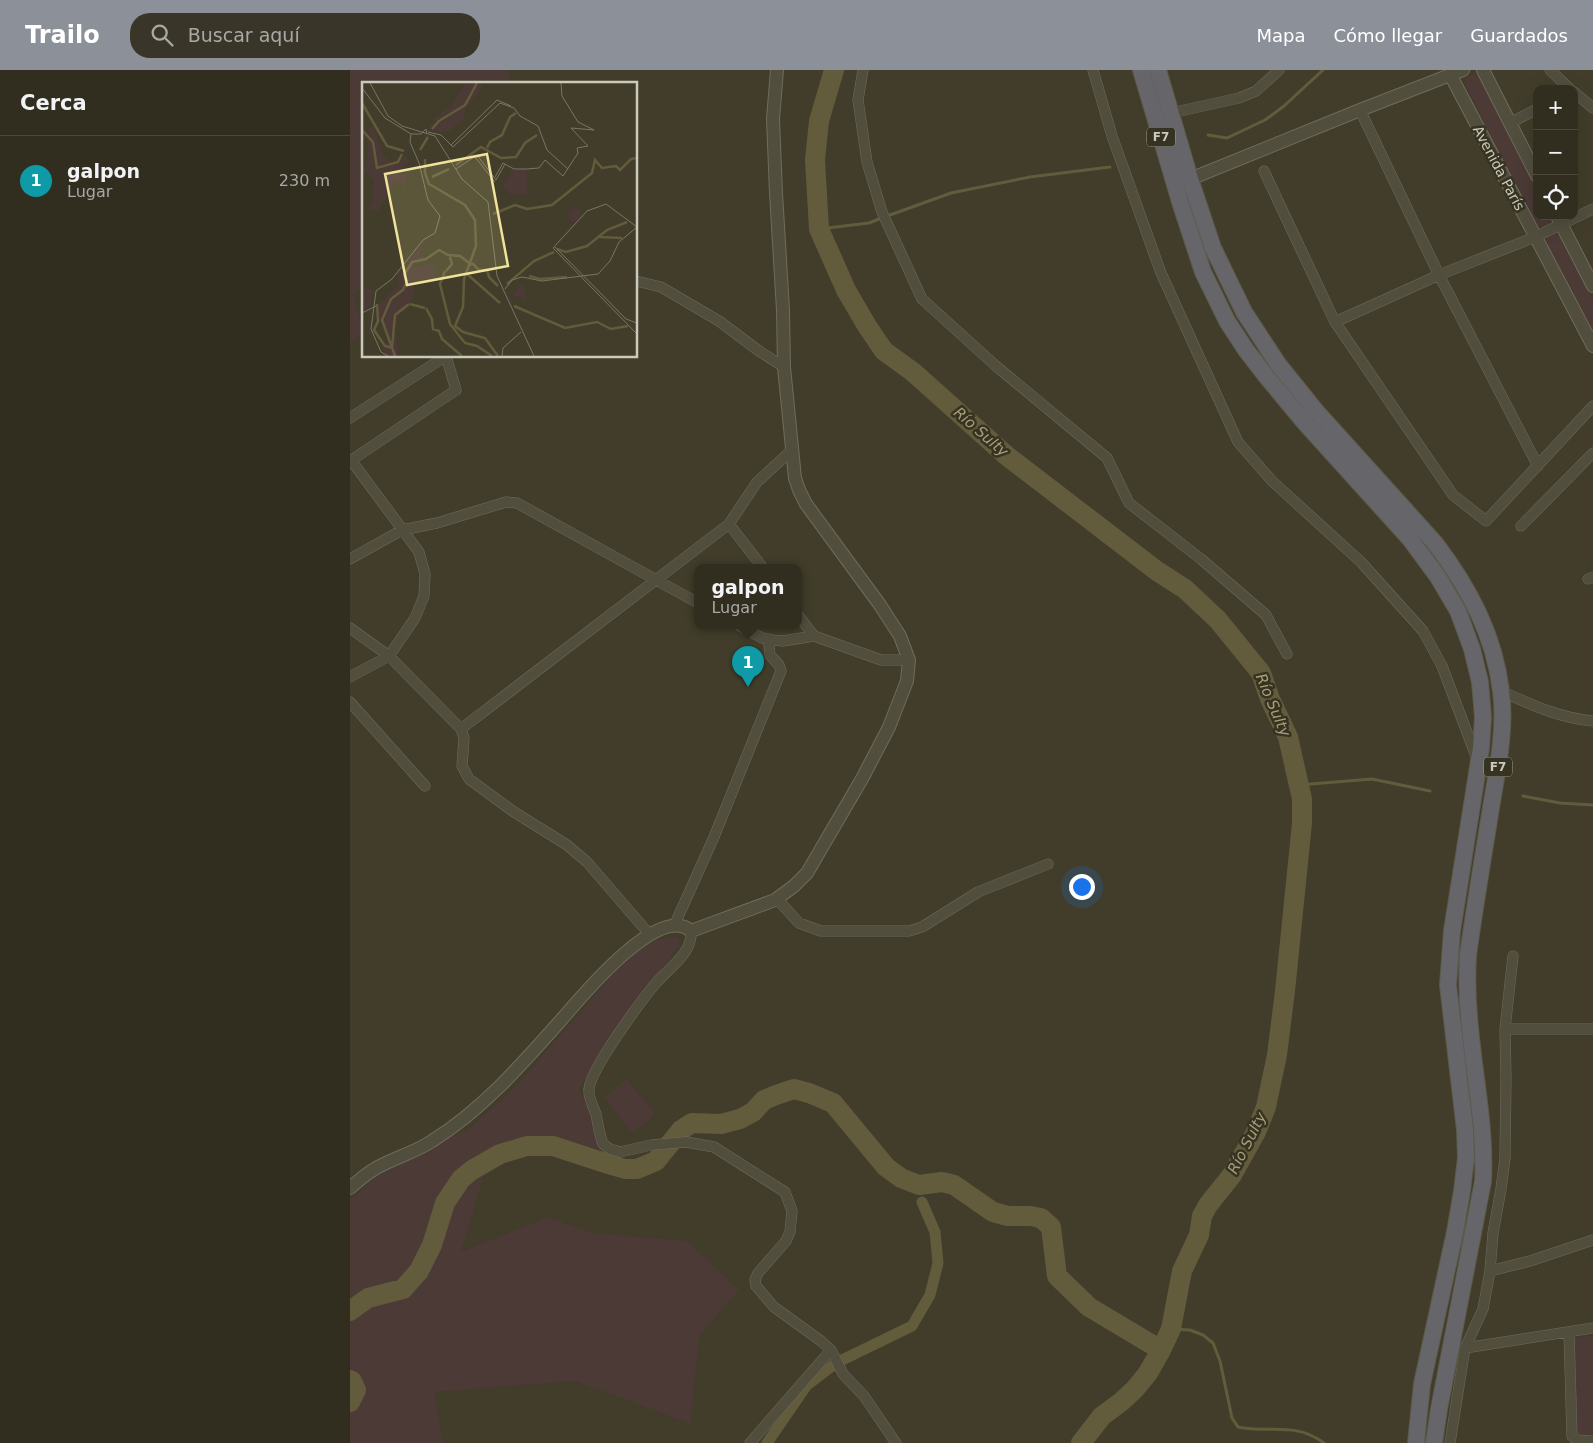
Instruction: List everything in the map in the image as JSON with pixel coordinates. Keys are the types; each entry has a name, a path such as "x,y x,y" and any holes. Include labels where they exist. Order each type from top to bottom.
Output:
{"highway":[{"name":"F7","path":"1141,70 1203,272 1227,321 1246,350 1305,423 1410,539 1438,578 1458,611 1472,649 1480,682 1483,717 1478,762 1452,931 1448,985 1465,1130 1466,1158 1455,1232 1422,1384 1416,1443"},
{"name":"F7","path":"1158,70 1190,179 1213,248 1244,312 1278,364 1314,410 1435,543 1453,567 1476,605 1491,645 1502,691 1500,752 1468,955 1467,988 1469,1018 1482,1116 1484,1154 1482,1181 1438,1409 1434,1443"}],"street":[{"path":"691,931 776,899 794,886 807,873 863,777 889,727 907,681 909,660 900,636 880,605 806,504 795,478 784,367 783,310 776,193 774,119 777,70"},
{"path":"863,70 858,100 867,162 882,212 922,299 996,366 1107,458 1129,503 1200,559 1266,615 1287,654"},
{"path":"1093,70 1112,136 1161,273 1238,442 1272,481 1361,562 1423,631 1442,666 1478,762"},
{"path":"1171,113 1239,98 1256,91 1279,70"},
{"path":"1190,179 1450,73 1463,70"},
{"path":"1483,70 1536,175"},
{"path":"1550,70 1566,85"},
{"name":"Avenida París","path":"1450,73 1593,346"},
{"path":"1578,95 1593,108"},
{"path":"1360,110 1439,275 1538,466"},
{"path":"1510,122 1533,111"},
{"path":"1264,171 1335,322 1453,495 1486,521 1593,406"},
{"path":"1578,214 1593,209"},
{"path":"1335,322 1439,275 1535,237 1559,220 1593,286"},
{"path":"638,281 661,287 719,322 784,367"},
{"path":"350,418 443,358"},
{"path":"350,677 389,656 415,618 424,596 424,574 419,552 350,461 456,390 447,358"},
{"path":"461,729 729,524 757,482 792,450"},
{"path":"1521,526 1593,452"},
{"path":"350,559 402,530 437,524 501,503 517,503 694,601"},
{"path":"729,524 760,564"},
{"path":"802,620 814,636"},
{"path":"350,628 389,656 461,729 464,738 462,766 469,779 514,812 567,845 587,862 650,935"},
{"path":"746,629 762,638 773,640 783,641 814,636 881,660 909,660"},
{"path":"674,926 714,837 781,671 779,665 770,655 769,645 773,640"},
{"path":"1502,691 1561,716 1593,720"},
{"path":"350,702 426,786"},
{"path":"776,899 799,923 821,931 910,931 922,927 978,892 1048,864"},
{"path":"350,1188 382,1164 431,1142 459,1123 515,1072 607,970 638,942 650,935 674,926 681,925 687,927 691,931 692,938 684,953 656,983 621,1030 590,1081 588,1090 603,1144 610,1149 620,1152 651,1145 686,1142 714,1146 786,1192 792,1211 790,1232 786,1241 758,1273 755,1280 756,1286 774,1307 822,1341 831,1350 843,1374 864,1396 896,1443"},
{"path":"1450,1443 1465,1348 1483,1309 1505,1158 1505,1029 1513,956"},
{"path":"1505,1029 1593,1029"},
{"path":"1490,1271 1530,1261 1593,1240"},
{"path":"1465,1348 1593,1328"},
{"path":"1569,1333 1572,1436 1576,1440 1593,1441"},
{"path":"750,1443 831,1350"}],"shaded area":[{"path":"350,70 510,70 508,82 362,82 362,288 353,295 362,324 362,333 350,344"},
{"path":"1477,74 1480,76 1533,182 1533,220 1465,84 1467,76"},
{"path":"1533,220 1550,220 1549,224 1543,227"},
{"path":"1553,233 1562,238 1593,300 1593,331 1547,245 1547,237"},
{"path":"678,936 680,941 678,947 605,1047 579,1090 618,1166 579,1152 555,1148 524,1154 494,1168 485,1173 461,1252 548,1217 592,1233 688,1241 739,1290 699,1336 691,1424 575,1381 435,1392 443,1443 350,1443 350,1200 376,1176 470,1128 516,1086 614,973 652,941"},
{"path":"627,1079 655,1114 632,1134 604,1097"},
{"path":"1593,1335 1593,1434 1583,1435 1575,1431 1573,1342 1575,1339"}],"waterway":[{"name":"Río Sulty","path":"834,70 819,121 815,160 819,229 846,290 867,326 884,351 913,372 1007,456 1157,571 1185,589 1218,620 1261,673 1270,699 1288,737 1302,799 1302,823 1285,991 1277,1055 1266,1107 1256,1132 1232,1175 1208,1205 1202,1216 1199,1235 1182,1271 1171,1329 1161,1350 1148,1373 1135,1389 1102,1416 1081,1443"},
{"path":"1208,135 1227,138 1265,120 1284,106 1323,70"},
{"path":"890,215 951,193 1030,177 1110,167"},
{"path":"819,229 869,223 879,219"},
{"path":"1299,785 1372,779 1430,791"},
{"path":"1523,796 1560,803 1593,805"},
{"path":"350,1311 368,1298 403,1289 419,1271 432,1245 445,1203 461,1179 472,1170 500,1154 527,1146 553,1146 625,1169 637,1169 656,1161 681,1130 692,1123 721,1124 740,1119 753,1112 764,1100 794,1089 833,1103 886,1167 901,1178 919,1185 942,1182 954,1185 993,1212 1008,1216 1041,1218 1051,1227 1057,1276 1089,1307 1161,1350"},
{"path":"838,1362 912,1326 930,1295 938,1263 935,1232 922,1202"},
{"path":"1171,1329 1190,1330 1203,1335 1213,1343 1220,1361 1232,1418 1238,1427 1292,1430 1313,1436 1324,1443"},
{"path":"767,1443 807,1385 832,1366"},
{"path":"350,1380 356,1390 350,1402"}],"place":[{"name":"galpon","path":"748,687"}]}
